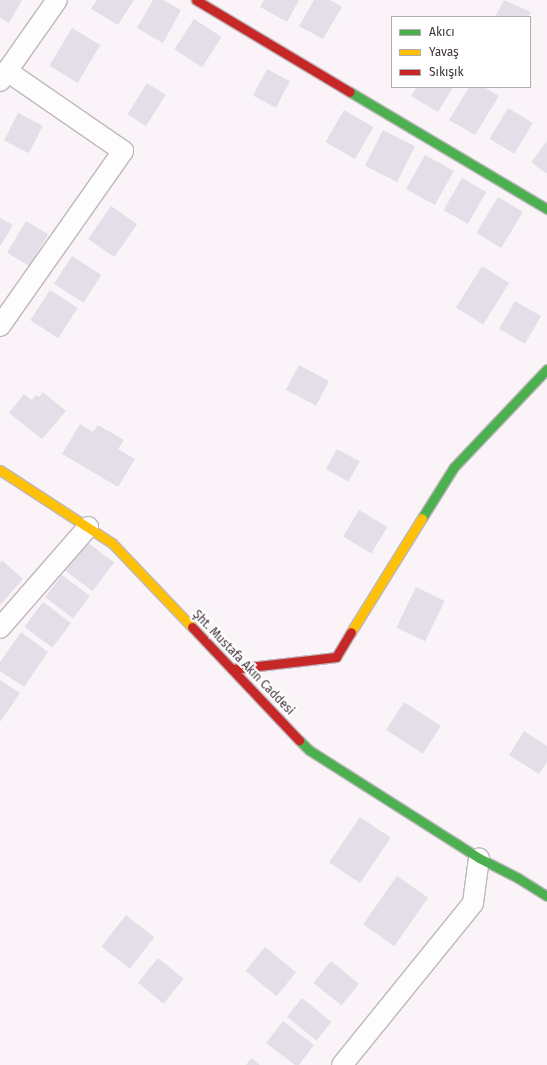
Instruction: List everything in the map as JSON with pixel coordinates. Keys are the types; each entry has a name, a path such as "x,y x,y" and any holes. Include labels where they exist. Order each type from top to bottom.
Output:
{"street":[{"path":"0,326 123,151 3,76 57,0"},
{"path":"196,0 547,209"},
{"path":"232,669 336,657 454,467 547,369"},
{"name":"Şht. Mustafa Akın Caddesi","path":"0,470 112,543 309,750 480,858 518,878 547,896"},
{"path":"0,628 88,528"},
{"path":"342,1065 473,903 480,858"}],"building":[{"path":"0,0 22,0 9,23 0,18"},
{"path":"97,0 134,0 118,25 91,9"},
{"path":"153,0 163,0 181,10 163,43 137,28"},
{"path":"264,0 299,0 287,22 260,7"},
{"path":"314,0 330,0 342,7 323,39 299,26"},
{"path":"504,0 531,12 529,16 496,16"},
{"path":"194,19 222,37 202,67 174,49"},
{"path":"72,28 100,45 78,83 49,66"},
{"path":"267,69 290,81 276,108 253,95"},
{"path":"147,83 166,95 146,126 127,114"},
{"path":"416,88 452,88 438,112 411,96"},
{"path":"468,88 486,88 499,96 475,135 449,120"},
{"path":"508,108 533,123 514,154 489,139"},
{"path":"344,110 373,127 355,159 326,142"},
{"path":"18,113 43,126 29,153 4,141"},
{"path":"383,130 415,146 397,182 365,166"},
{"path":"547,141 547,174 531,162"},
{"path":"425,155 454,171 435,205 406,189"},
{"path":"462,178 486,192 468,224 444,210"},
{"path":"498,197 523,212 501,248 476,233"},
{"path":"111,206 137,224 114,257 88,239"},
{"path":"0,218 13,225 1,245 0,245"},
{"path":"26,221 48,234 29,266 7,253"},
{"path":"72,256 101,275 83,303 54,284"},
{"path":"482,266 509,283 483,325 456,308"},
{"path":"50,290 78,308 58,338 30,320"},
{"path":"515,301 541,316 525,344 499,329"},
{"path":"299,365 329,381 316,406 286,390"},
{"path":"43,392 66,411 42,439 9,413 24,394 32,400 36,395 39,397"},
{"path":"80,424 93,432 98,425 124,440 118,449 135,459 118,487 62,454"},
{"path":"337,449 360,462 349,482 326,469"},
{"path":"359,510 387,527 371,554 343,537"},
{"path":"87,542 114,562 92,591 65,571"},
{"path":"2,560 23,579 0,605 0,563"},
{"path":"62,575 90,596 73,618 45,597"},
{"path":"416,587 445,601 425,641 396,627"},
{"path":"43,602 71,623 52,648 24,627"},
{"path":"21,632 48,652 24,687 0,671 0,662"},
{"path":"0,680 20,693 0,722"},
{"path":"404,702 441,726 423,754 386,730"},
{"path":"524,731 547,746 547,762 539,774 509,755"},
{"path":"360,817 391,838 360,883 329,863"},
{"path":"397,876 428,898 394,946 363,924"},
{"path":"126,915 154,937 130,969 101,947"},
{"path":"265,947 296,972 277,996 245,971"},
{"path":"158,958 184,979 164,1004 138,983"},
{"path":"331,961 359,984 341,1005 313,983"},
{"path":"302,998 332,1022 316,1041 287,1017"},
{"path":"283,1021 314,1045 299,1065 295,1065 266,1043"},
{"path":"251,1058 260,1065 246,1065"}],"traffic: fast":[{"path":"350,92 547,209"},
{"path":"422,518 454,467 547,369"},
{"path":"299,740 309,750 479,858 518,878 547,896"}],"traffic: slow":[{"path":"0,470 112,543 192,627"},
{"path":"351,632 422,518"}],"traffic: jam":[{"path":"196,0 350,92"},
{"path":"192,627 299,740"},
{"path":"232,669 336,657 351,632"}]}
